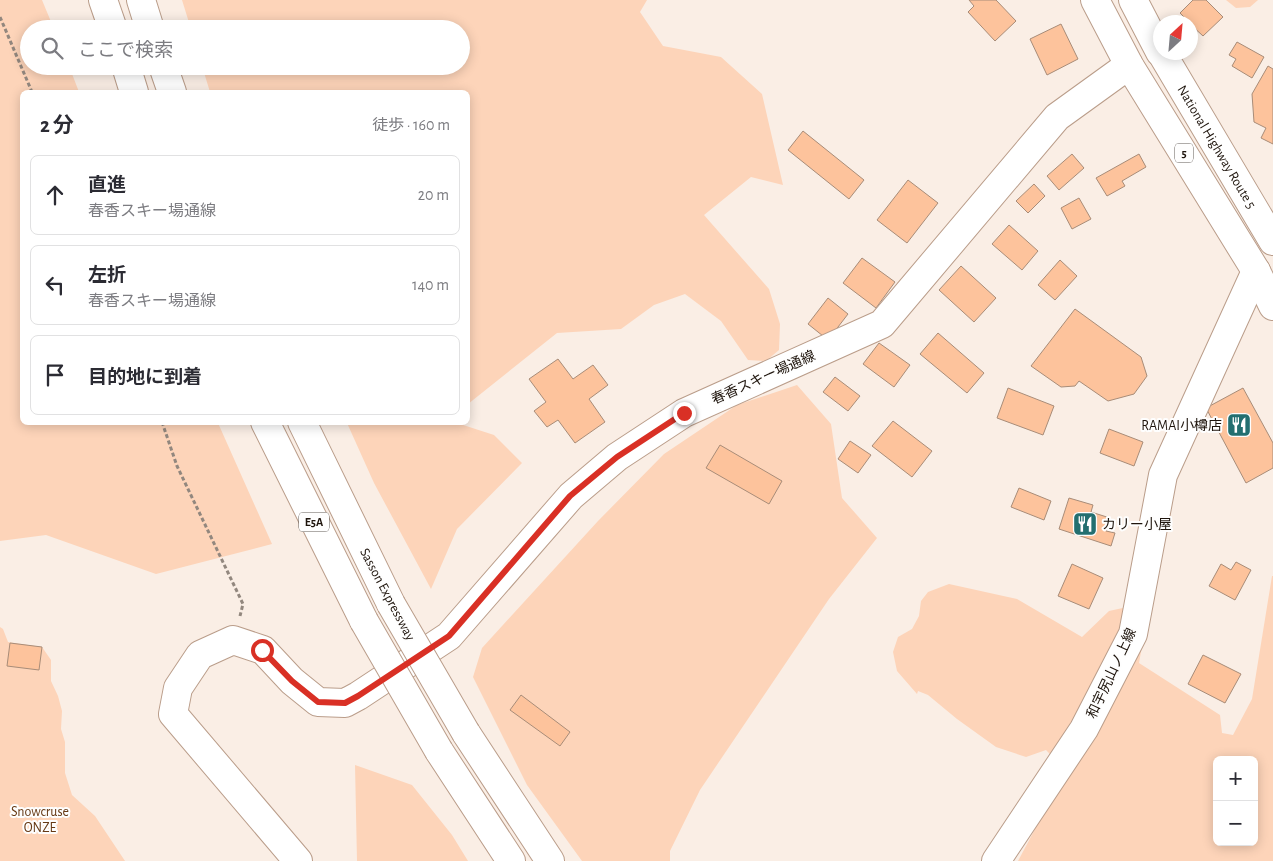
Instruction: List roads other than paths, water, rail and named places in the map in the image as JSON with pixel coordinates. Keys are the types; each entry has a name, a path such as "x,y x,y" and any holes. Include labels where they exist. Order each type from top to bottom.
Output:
{"main road":[{"path":"103,0 110,20"},
{"path":"141,0 147,20"},
{"name":"5","path":"1095,0 1130,64 1256,271 1273,306"},
{"name":"National Highway Route 5","path":"1133,0 1153,37"},
{"name":"National Highway Route 5","path":"1166,60 1272,236"},
{"name":"春香スキー場通線","path":"298,861 173,714 178,688 200,655 233,640 262,650 292,681 318,702 345,703 358,696 449,636 570,496 617,457 684,413 882,324 1057,117 1130,64"},
{"path":"129,75 133,90"},
{"path":"166,75 171,90"},
{"name":"和宇尻山ノ上線","path":"996,861 1084,729 1132,634 1162,475 1256,271"},
{"name":"E5A","path":"267,425 364,621 439,751 511,861"},
{"name":"Sasson Expressway","path":"303,425 391,604 466,734 550,861"}],"place":[{"name":"RAMAI小樽店","path":"1239,425"},
{"name":"カリー小屋","path":"1085,524"}],"park label":[{"name":"Snowcruse ONZE","path":"40,820"}]}
